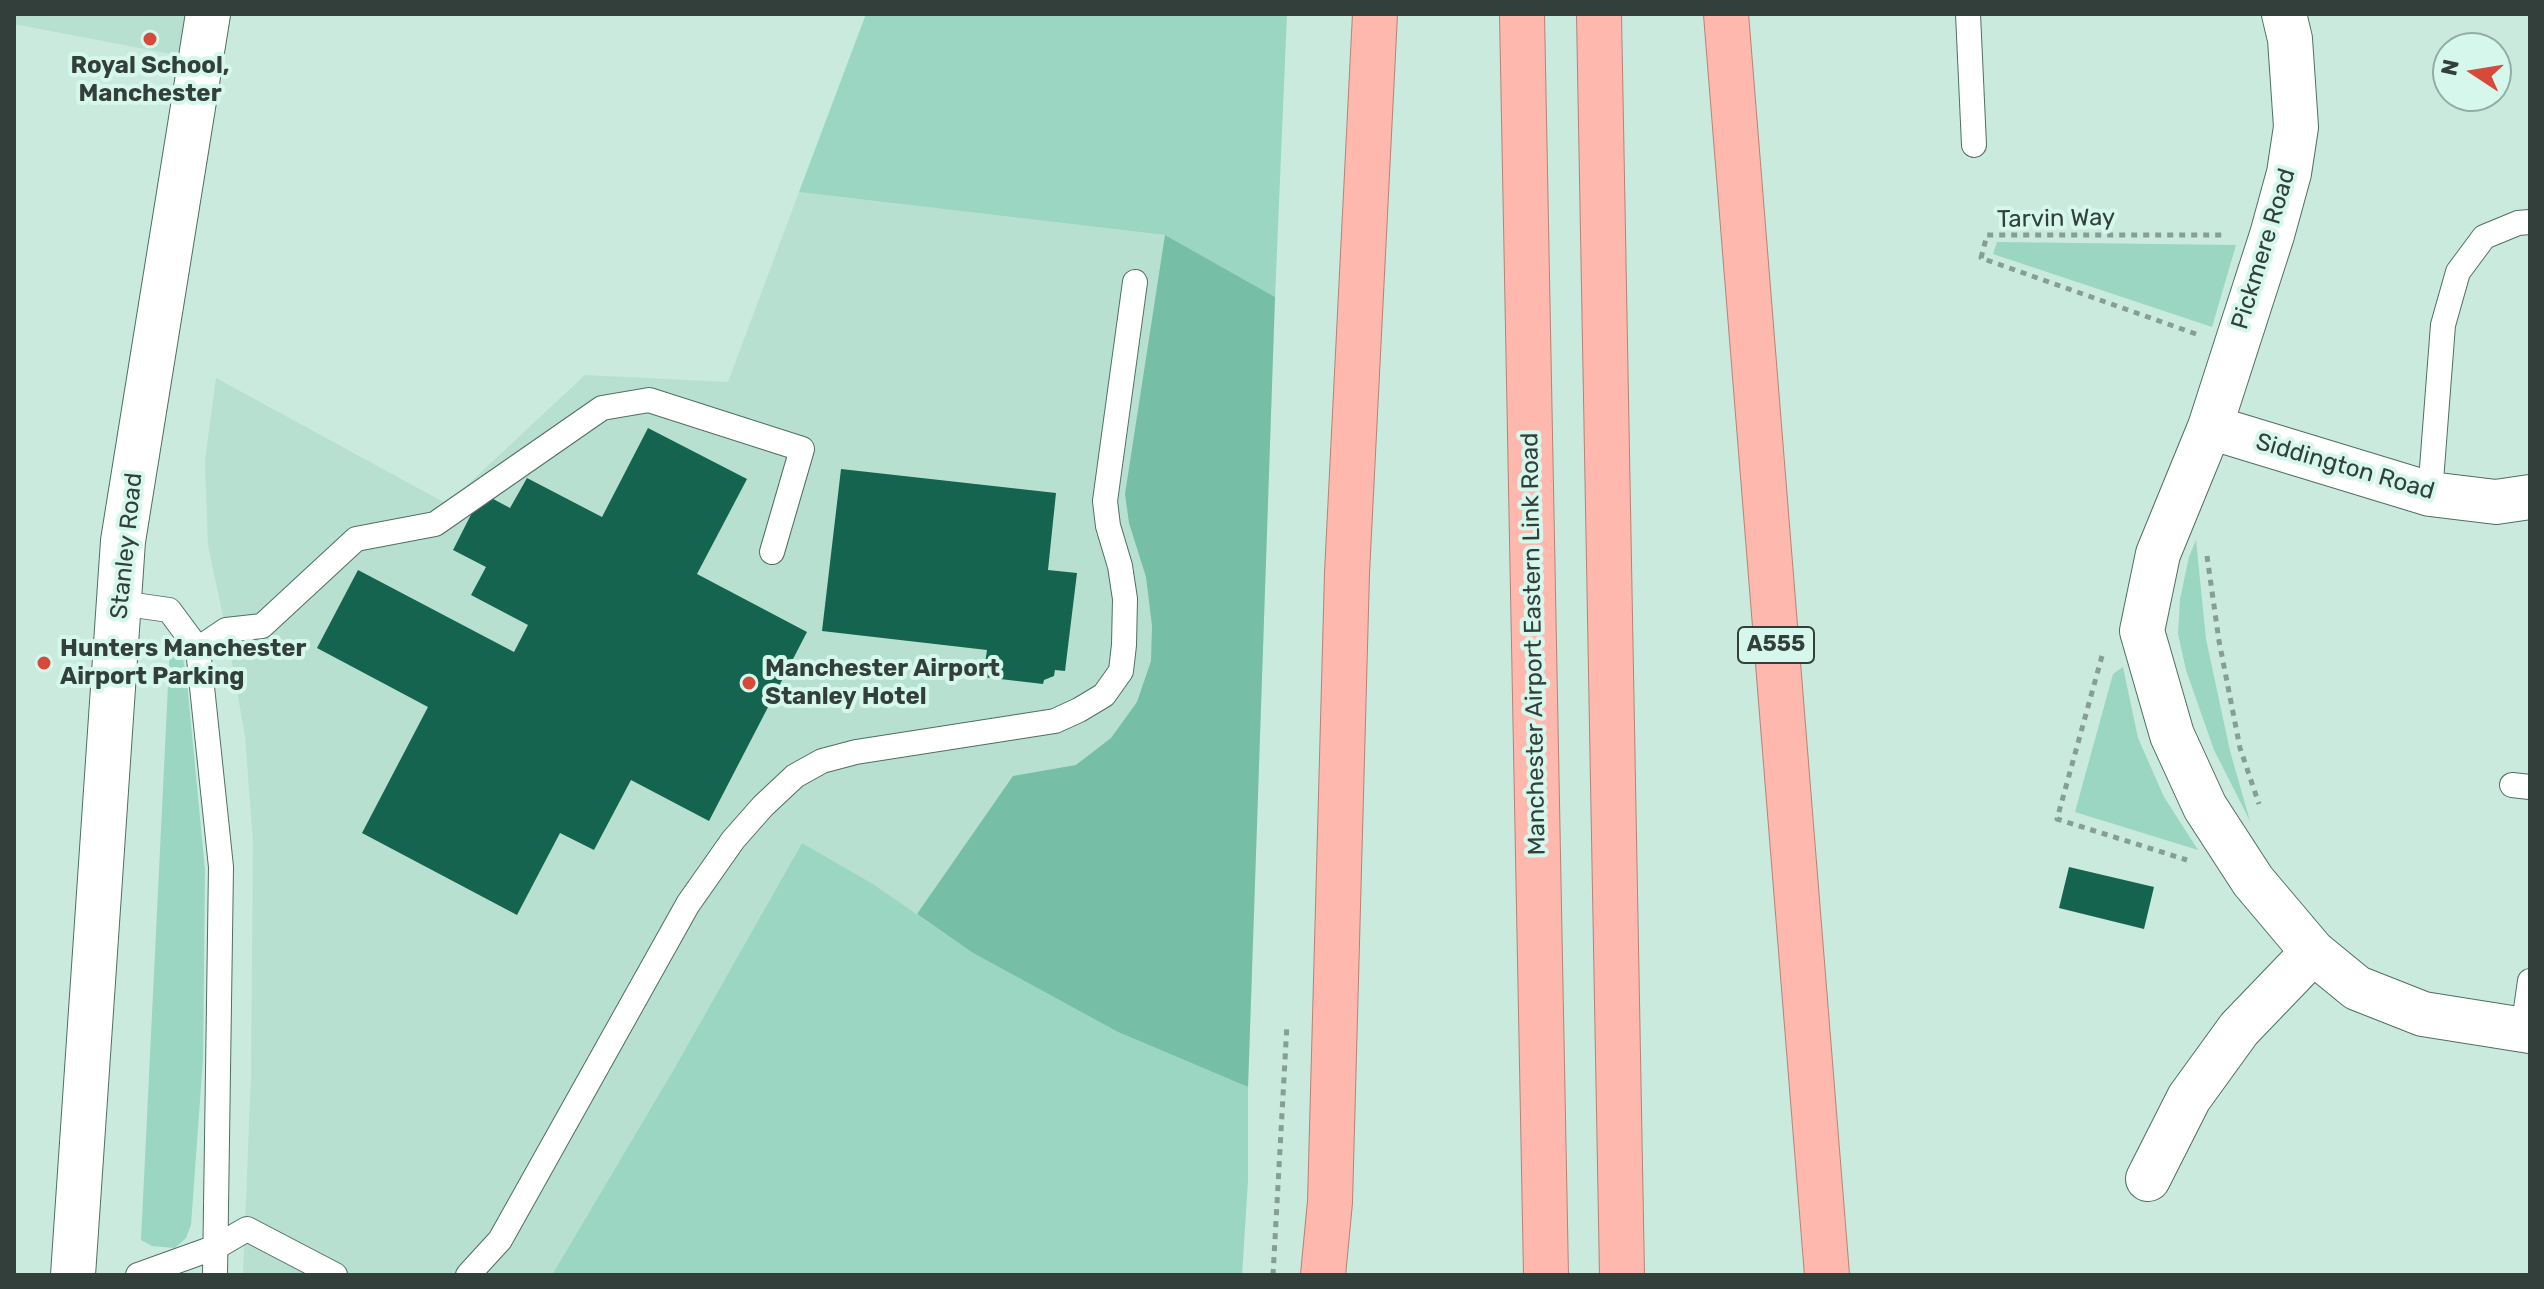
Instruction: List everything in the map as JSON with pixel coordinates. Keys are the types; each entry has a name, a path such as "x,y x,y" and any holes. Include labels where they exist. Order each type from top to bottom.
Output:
{"highway":[{"path":"1323,1275 1330,1202 1347,573 1375,14"},
{"name":"Manchester Airport Eastern Link Road","path":"1522,14 1546,1275"},
{"path":"1599,14 1622,1275"},
{"name":"A555","path":"1726,14 1827,1275"}],"street":[{"name":"Stanley Road","path":"73,1275 123,541 208,14"},
{"name":"Pickmere Road","path":"2284,14 2290,39 2296,127 2289,173 2210,427 2158,554 2142,631 2172,735 2205,807 2253,881 2313,952 2357,988 2423,1014 2526,1030"},
{"name":"Siddington Road","path":"2210,427 2430,494 2496,502 2530,497"},
{"path":"2148,1179 2197,1086 2239,1029 2313,952"}],"lane":[{"path":"1968,14 1974,145"},
{"path":"2430,494 2443,325 2458,272 2484,237 2518,223 2530,222"},
{"path":"468,1275 500,1240 688,904 733,840 795,776 822,761 856,752 1055,721 1104,695 1121,671 1125,599 1105,501 1135,282"},
{"path":"198,649 226,630 262,626 356,539 435,524 602,408 613,406 649,400 802,449 772,552"},
{"path":"120,603 169,610 198,649 221,867 215,1275"},
{"path":"2526,1030 2530,981"},
{"path":"138,1275 216,1247 247,1229 335,1275"}],"path":[{"name":"Tarvin Way","path":"2235,348 1981,258 1987,235 2272,235"},
{"path":"2207,550 2219,641 2240,748 2259,805"},
{"path":"2142,631 2103,655 2057,819 2253,881"}],"shaded area":[{"name":"Royal School, Manchester","path":"14,14 208,14 202,60 14,24"},
{"path":"866,14 1287,14 1275,297 1165,235 799,192"},
{"name":"Manchester Airport Stanley Hotel","path":"799,192 1165,235 1275,297 1248,1087 973,953 873,884 802,843 674,1069 552,1275 243,1275 251,1075 253,841 245,736 208,546 205,461 216,378 447,504 585,375 728,382"},
{"path":"1997,242 2236,245 2212,327 1993,254"},
{"path":"2196,540 2206,639 2230,751 2250,821 2214,750 2186,670 2178,634 2180,599"},
{"path":"170,645 182,656 186,672 205,870 203,1059 191,1225 186,1238 175,1248 152,1246 141,1240"},
{"path":"2123,667 2138,738 2164,797 2198,850 2075,812 2113,674"},
{"path":"802,843 873,884 973,953 1118,1032 1248,1087 1248,1181 1242,1275 552,1275 674,1069"}],"green space":[{"path":"1165,235 1275,297 1248,1087 1118,1032 973,953 917,914 1013,776 1076,765 1111,738 1137,702 1151,661 1152,626 1146,577 1129,523 1125,494"}],"building":[{"path":"648,428 747,479 697,574 807,632 709,821 631,780 594,850 560,833 517,915 362,833 428,707 317,648 358,570 514,652 528,625 471,595 486,567 453,550 482,493 510,508 527,478 602,517"},
{"path":"841,469 1056,493 1048,570 1077,573 1065,671 1055,670 1054,676 1044,680 1043,684 983,677 987,650 822,631"},
{"path":"2069,867 2154,887 2144,929 2059,908"}],"place":[{"name":"Royal School, Manchester","path":"150,39"},
{"name":"Hunters Manchester Airport Parking","path":"44,663"},
{"name":"Manchester Airport Stanley Hotel","path":"749,683"}]}
